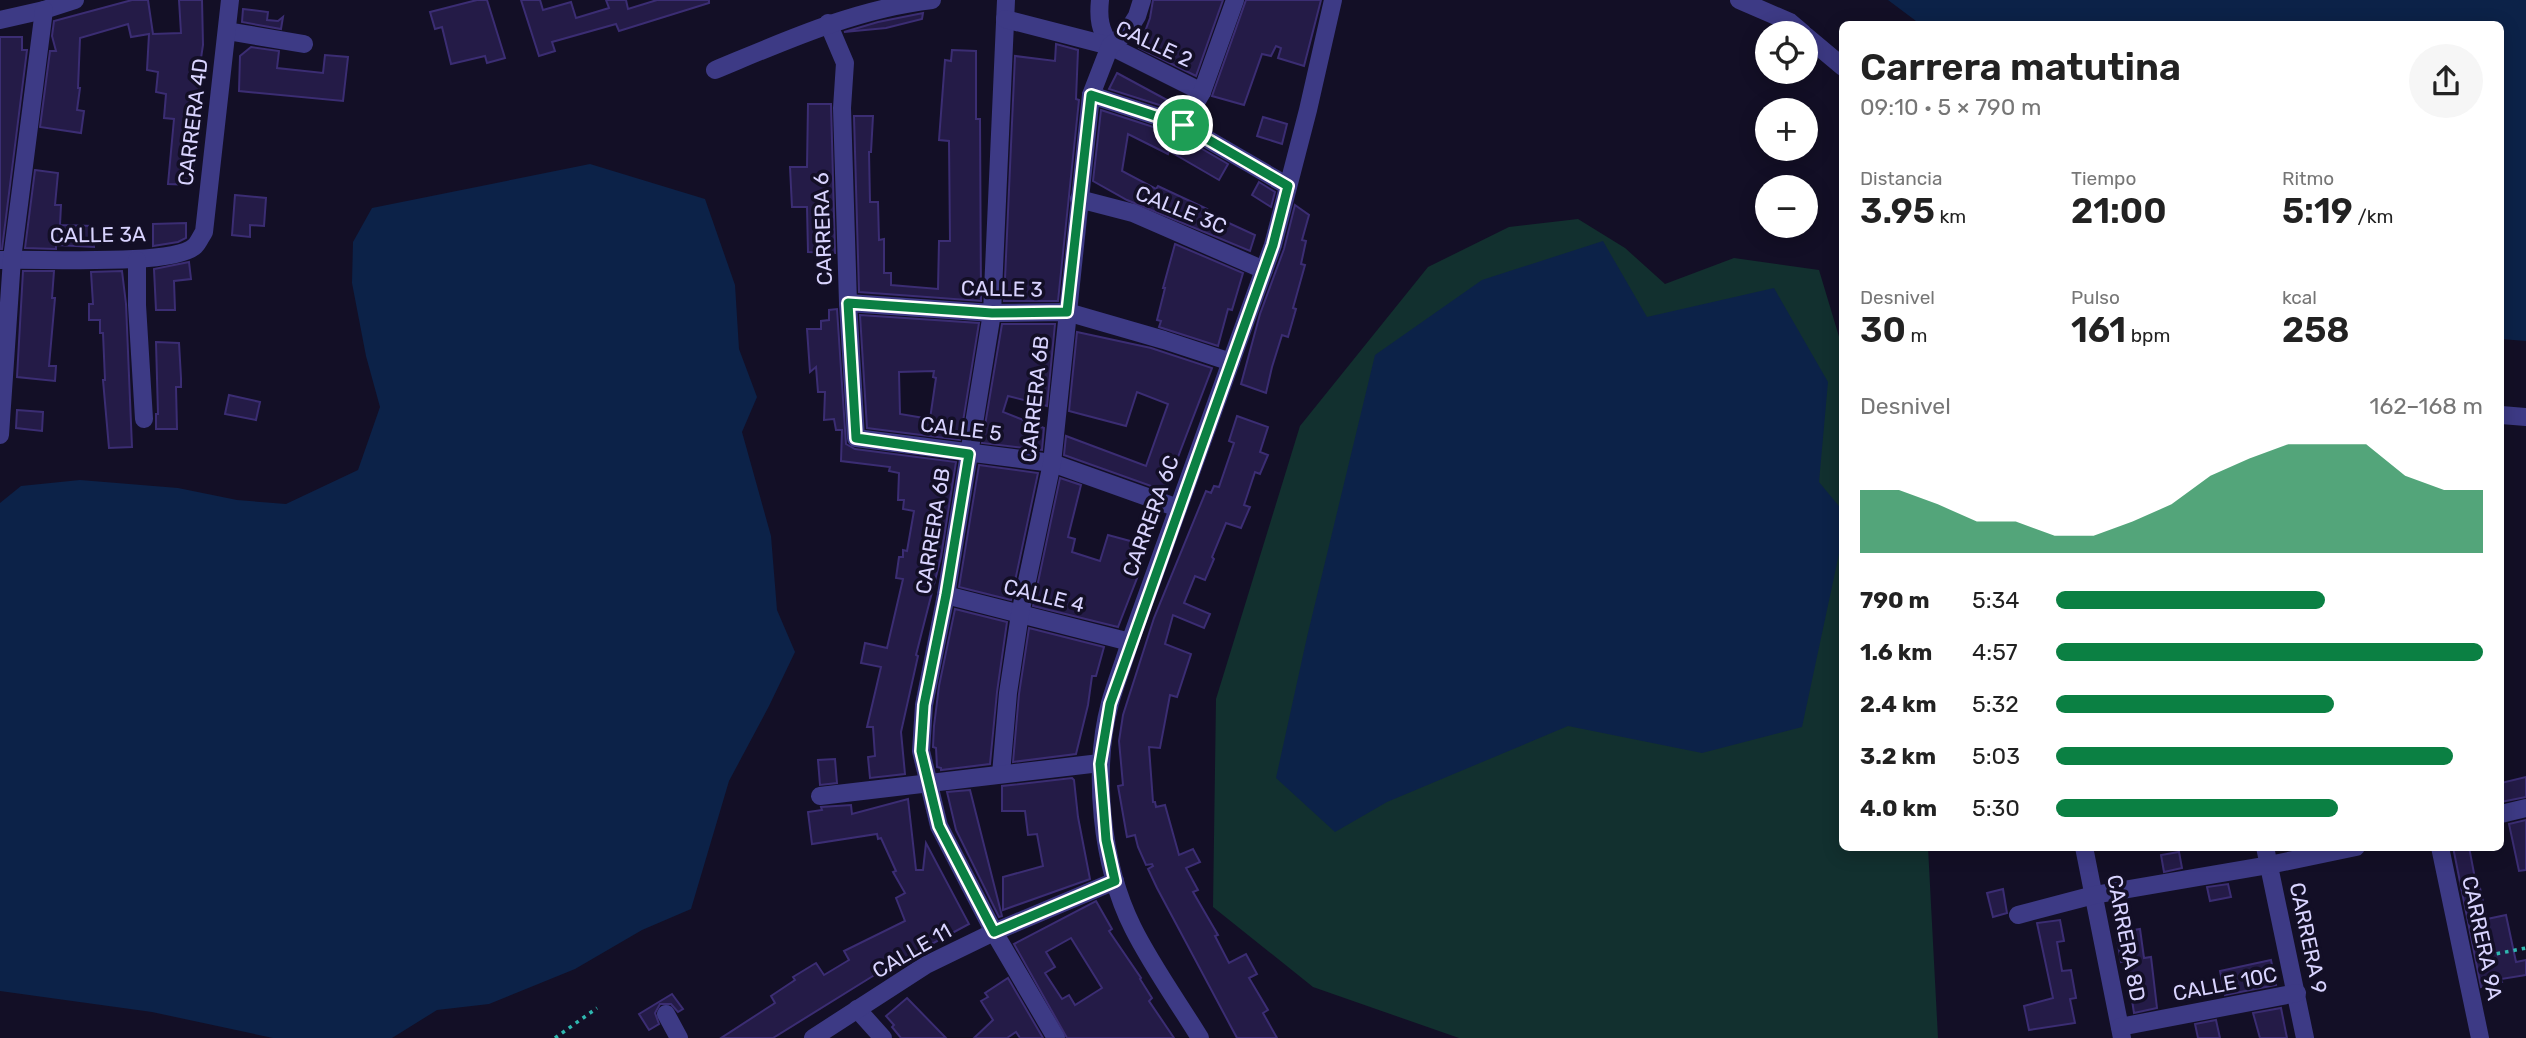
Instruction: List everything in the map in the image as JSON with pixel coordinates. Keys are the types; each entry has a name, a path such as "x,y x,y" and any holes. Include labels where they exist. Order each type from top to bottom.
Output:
{"street":[{"path":"0,20 75,0"},
{"name":"CARRERA 4D","path":"195,247 204,232 230,0"},
{"path":"715,70 828,23 932,0"},
{"name":"CARRERA 6B","path":"1006,0 992,313 946,595 924,705 921,751 939,826 994,932 1056,1038"},
{"path":"1100,0 1100,31 1110,46"},
{"name":"CARRERA 6B","path":"1000,774 1008,693 1020,614 1052,463 1091,95 1110,46 1127,32 1137,16 1142,0"},
{"path":"1183,125 1202,92 1235,0"},
{"name":"CARRERA 6C","path":"1200,1038 1133,928 1115,881 1106,840 1100,764 1110,704 1130,642 1264,270 1288,186 1333,0"},
{"path":"1739,0 1788,21"},
{"path":"0,435 6,259 44,10"},
{"name":"CALLE 2","path":"1005,19 1110,46 1202,92"},
{"name":"CARRERA 6","path":"828,23 845,63 842,108 848,303 856,438"},
{"path":"227,31 304,44"},
{"path":"1818,45 1839,64"},
{"path":"1091,95 1183,125 1288,186"},
{"name":"CALLE 3C","path":"1079,199 1133,213 1264,270"},
{"name":"CALLE 3A","path":"6,259 136,260 180,253 195,247"},
{"path":"136,260 144,419"},
{"name":"CALLE 3","path":"848,303 992,313 1067,312 1231,362"},
{"path":"2504,415 2526,418"},
{"name":"CALLE 5","path":"856,438 1052,463 1178,508"},
{"name":"CALLE 4","path":"946,595 1130,642"},
{"path":"820,796 1100,764"},
{"path":"2504,813 2526,808"},
{"name":"CARRERA 8D","path":"2085,851 2121,1032"},
{"path":"2018,915 2267,856 2316,851"},
{"name":"CARRERA 9A","path":"2441,851 2480,1038"},
{"name":"CARRERA 9","path":"2267,856 2305,1038"},
{"name":"CALLE 11","path":"814,1038 926,965 994,932 1115,881"},
{"name":"CALLE 10C","path":"2121,1032 2297,993"},
{"path":"857,1009 883,1038"},
{"path":"666,1014 679,1038"}],"path":[{"path":"2464,960 2526,948"},
{"path":"555,1038 597,1008"}],"green space":[{"path":"1578,219 1625,248 1665,284 1734,258 1819,270 1839,337 1839,851 1928,851 1938,1038 1459,1038 1313,987 1213,907 1216,699 1300,426 1428,267 1509,227"}],"water":[{"path":"1888,0 2526,0 2526,341 2504,339 2504,21 1916,21"},
{"path":"590,164 705,199 735,285 739,349 757,397 742,432 771,536 777,610 795,652 729,781 691,909 642,930 575,969 489,1004 437,1010 392,1038 273,1038 152,1012 0,991 0,503 21,486 80,480 178,488 237,500 286,504 358,470 380,407 366,356 352,283 353,242 372,208"},
{"path":"1603,241 1647,317 1774,288 1828,382 1819,482 1839,506 1839,554 1802,727 1702,753 1568,726 1387,802 1335,832 1276,778 1375,355 1482,280"}],"building":[{"path":"132,0 148,0 153,34 181,33 179,0 202,0 203,45 198,78 201,79 192,185 168,184 174,119 164,118 166,94 156,92 158,72 147,70 149,34 131,37 128,24 80,38 77,110 84,111 81,133 40,127 50,51 56,51 52,36 54,21"},
{"path":"487,0 505,58 487,63 485,56 451,64 442,27 435,29 430,12"},
{"path":"521,0 540,0 543,10 571,2 576,18 609,8 606,0 626,0 628,9 657,0 709,0 709,3 619,31 616,24 552,42 555,51 539,56"},
{"path":"1153,0 1223,0 1196,76 1139,48 1150,18"},
{"path":"1246,0 1321,0 1304,66 1278,58 1281,48 1276,46 1271,56 1262,54 1244,105 1212,96"},
{"path":"243,9 268,12 267,20 278,21 283,17 281,29 242,22"},
{"path":"923,13 922,19 886,28 844,32 878,22"},
{"path":"0,37 22,37 22,50 27,50 2,249 0,249"},
{"path":"1056,44 1078,50 1076,99 1079,100 1058,301 1004,301 1015,56 1055,61"},
{"path":"251,47 279,51 277,68 323,73 325,55 348,57 343,101 239,91 240,56"},
{"path":"952,50 976,51 976,119 980,119 981,301 859,292 854,116 873,116 869,152 870,202 878,202 879,240 884,239 884,273 891,273 891,285 938,289 939,241 950,241 949,141 939,140 945,60 951,61"},
{"path":"1117,73 1180,107 1178,111 1109,89"},
{"path":"808,104 831,104 835,253 808,252 807,207 792,207 790,167 807,167"},
{"path":"1101,110 1178,135 1228,164 1219,180 1169,151 1168,154 1128,134 1122,171 1156,189 1158,186 1207,209 1205,212 1255,235 1250,251 1127,200 1093,181"},
{"path":"1263,117 1287,124 1282,144 1257,136"},
{"path":"35,170 58,173 55,205 61,205 60,225 94,226 94,247 56,245 56,249 25,248"},
{"path":"1259,182 1275,192 1271,207 1252,195"},
{"path":"235,195 266,198 264,226 250,225 250,237 232,235"},
{"path":"1295,205 1309,215 1302,240 1306,241 1301,264 1305,265 1288,337 1282,335 1266,393 1241,384 1260,314 1284,249"},
{"path":"186,223 186,238 153,246 153,224"},
{"path":"1175,244 1243,273 1232,310 1228,309 1218,346 1159,327 1161,321 1157,320 1163,288"},
{"path":"189,262 191,279 174,281 175,310 156,310 154,269"},
{"path":"23,271 54,271 52,298 55,298 49,366 56,366 55,381 17,377"},
{"path":"122,271 126,304 132,447 109,448 103,380 103,333 100,333 100,320 89,320 89,304 93,304 91,272"},
{"path":"837,309 846,444 855,449 956,462 941,557 916,655 918,656 901,732 905,774 870,778 868,757 875,756 873,727 867,727 881,667 861,663 865,643 887,648 903,579 896,578 899,557 903,557 903,550 907,551 914,511 903,509 904,500 898,500 899,473 889,471 890,467 841,461 842,430 836,430 834,419 824,420 825,392 818,392 816,367 810,372 807,329 821,329 821,321 829,320 829,310"},
{"path":"860,315 979,323 960,440 867,428","holes":["934,371 933,377 936,378 930,419 900,414 899,372"]},
{"path":"1002,324 1055,324 1047,406 1008,396 1003,412 1044,428 1042,450 982,443"},
{"path":"1077,332 1151,348 1212,368 1165,491 1064,455 1066,436 1146,466 1168,404 1137,392 1126,426 1069,411"},
{"path":"156,342 179,343 181,387 176,387 177,429 156,429"},
{"path":"229,395 260,402 256,420 225,414"},
{"path":"17,410 43,412 42,431 16,428"},
{"path":"1237,416 1268,427 1260,452 1268,455 1260,474 1255,472 1244,505 1250,507 1241,528 1226,523 1205,580 1195,576 1184,603 1210,614 1204,628 1173,615 1165,644 1191,654 1177,697 1170,695 1160,748 1149,747 1153,802 1156,807 1165,805 1179,855 1193,849 1200,862 1186,868 1198,890 1193,892 1218,935 1215,936 1229,963 1246,954 1257,974 1249,978 1268,1010 1263,1013 1277,1038 1237,1038 1157,888 1148,869 1152,864 1146,865 1135,835 1127,837 1118,786 1123,785 1119,741 1123,715 1154,618 1206,491 1211,493 1214,486 1219,487 1234,443 1229,441"},
{"path":"979,465 1038,473 1011,600 959,587"},
{"path":"1060,478 1081,485 1068,537 1075,539 1072,552 1100,561 1108,535 1145,545 1136,572 1139,573 1118,627 1033,606"},
{"path":"955,609 1007,622 990,764 941,770 937,767 936,748 933,747 934,726 939,686"},
{"path":"1029,628 1104,647 1096,676 1092,676 1076,754 1013,762 1019,694"},
{"path":"835,759 837,783 820,785 818,760"},
{"path":"2526,777 2526,797 2504,801 2504,782"},
{"path":"1072,778 1090,879 1003,910 1003,877 1043,866 1037,834 1028,835 1025,811 1002,811 1002,786"},
{"path":"970,790 1002,916 999,917 956,830 947,792"},
{"path":"908,799 916,870 923,870 926,843 969,924 881,971 773,1038 721,1038 775,1003 771,996 795,980 793,977 816,963 824,975 849,960 844,951 905,921 896,898 905,893 893,872 896,871 881,838 878,839 877,834 812,844 808,812 822,810 821,807 851,805 852,814"},
{"path":"2526,820 2526,870 2519,871 2509,824"},
{"path":"2454,851 2470,851 2477,889 2480,888 2487,919 2506,915 2516,962 2526,960 2526,975 2501,979 2502,982 2481,987"},
{"path":"2179,852 2182,868 2164,872 2161,855"},
{"path":"2228,884 2231,897 2210,901 2207,887"},
{"path":"2003,889 2007,913 1993,917 1987,893"},
{"path":"1096,901 1112,929 1109,931 1141,978 1152,998 1149,1001 1174,1038 1067,1038 1014,944","holes":["1071,938 1102,988 1075,1005 1069,995 1062,999 1045,973 1055,967 1046,952"]},
{"path":"2060,920 2064,941 2057,942 2062,971 2071,970 2076,998 2070,999 2075,1023 2029,1030 2024,1006 2053,998 2037,923"},
{"path":"2140,929 2144,958 2151,957 2157,1008 2134,1013 2126,961 2121,962 2116,933"},
{"path":"2271,960 2276,985 2225,995 2220,971"},
{"path":"1008,978 1043,1038 1020,1038 1016,1032 1007,1038 974,1038 993,1020 981,1001 988,997 985,993"},
{"path":"672,994 683,1009 678,1012 671,1004 660,1004 655,1013 659,1024 649,1030 639,1014"},
{"path":"907,998 946,1038 901,1038 886,1016"},
{"path":"2281,1008 2287,1038 2260,1038 2253,1013"},
{"path":"2216,1020 2220,1038 2198,1038 2195,1024"}],"route":[{"path":"1091,95 1183,125 1288,186 1273,245 1110,704 1100,764 1106,840 1115,881 994,932 939,826 921,751 924,705 946,595 969,454 856,438 848,303 992,313 1067,312 1091,95"}]}
